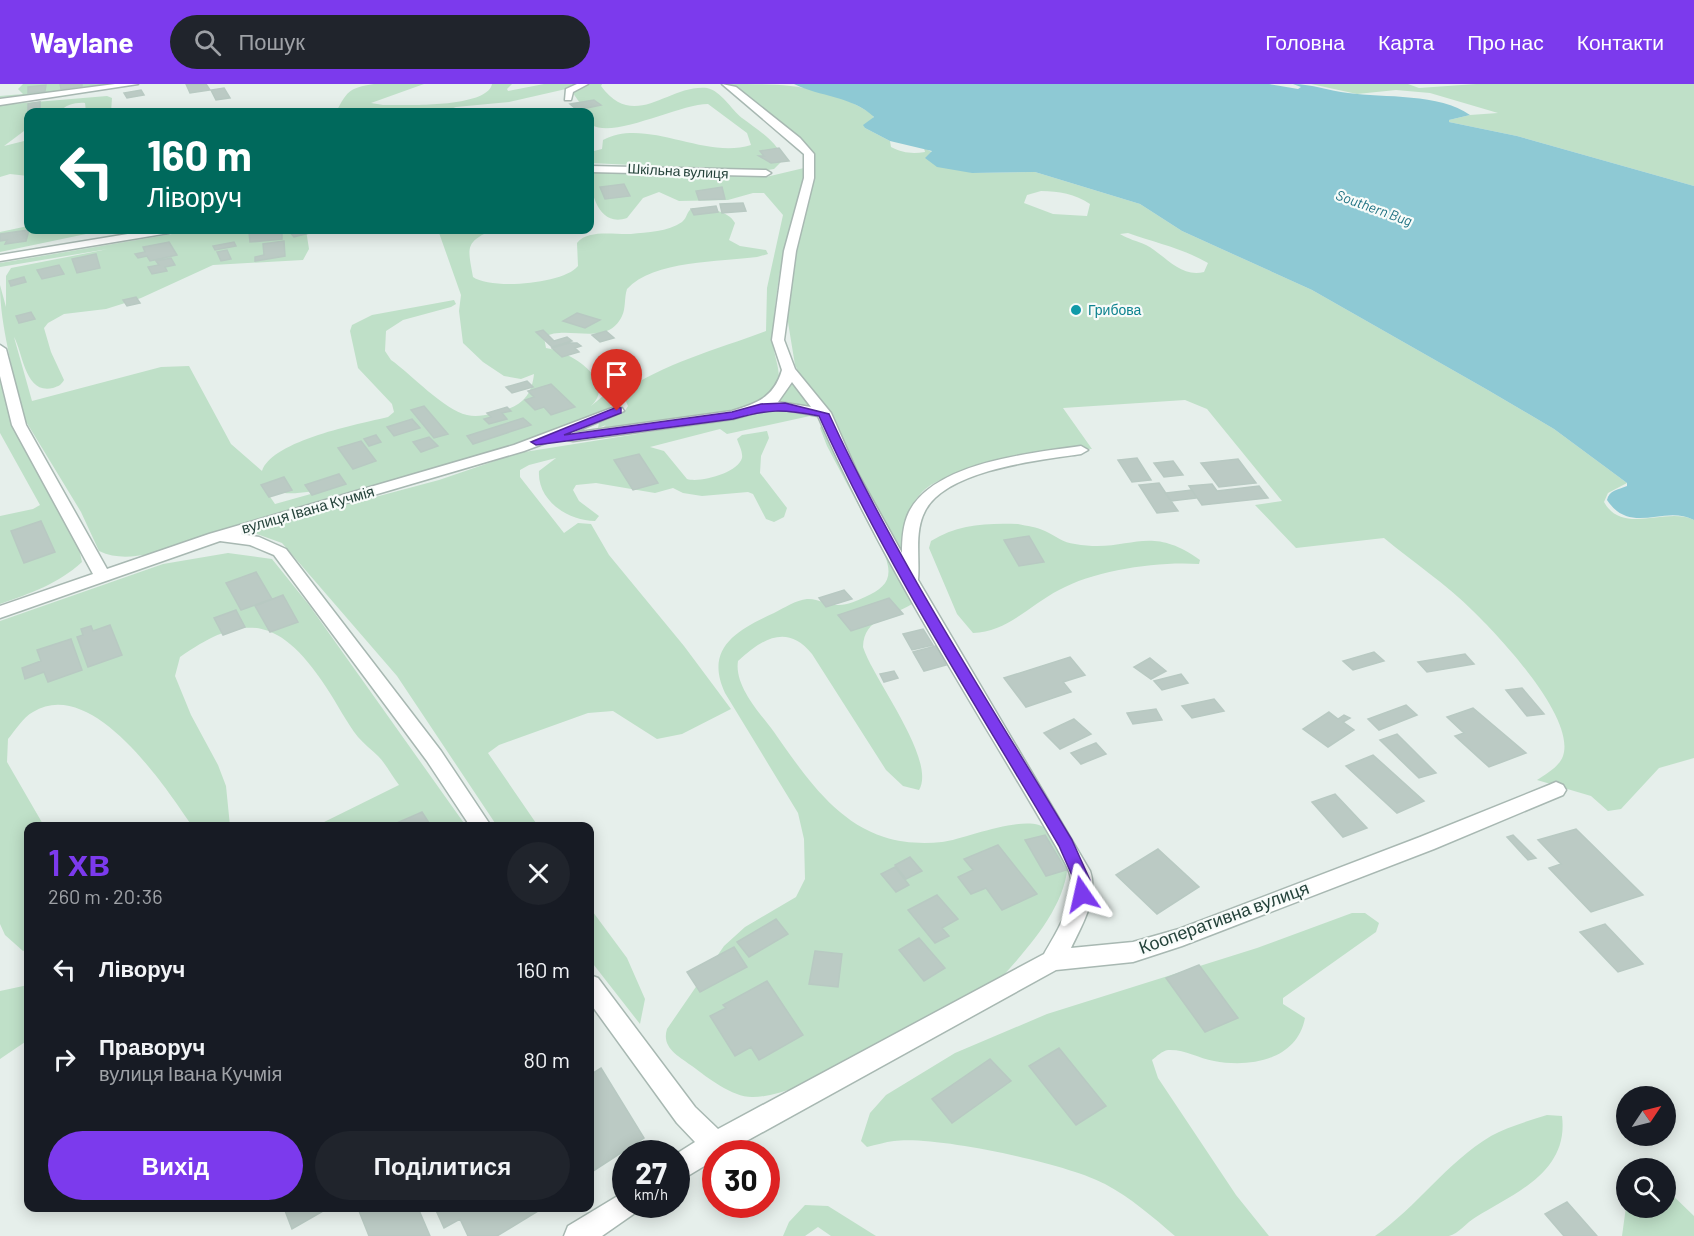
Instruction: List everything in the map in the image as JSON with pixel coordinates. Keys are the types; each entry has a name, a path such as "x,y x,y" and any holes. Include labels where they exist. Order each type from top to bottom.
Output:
{"street":[{"path":"0,102 134,84"},
{"path":"568,98 569,91 584,84"},
{"path":"726,84 740,92 749,104 797,141 809,154 809,178 790,251 778,340 789,370 824,414 850,472 910,581 1066,845 1082,880 1082,894 1068,931 1052,961"},
{"name":"Шкільна вулиця","path":"594,169 766,173"},
{"path":"0,258 145,234"},
{"path":"0,349 19,425 102,576"},
{"path":"761,408 776,397 784,386 789,370"},
{"path":"536,442 733,416 761,408 792,407 824,414"},
{"name":"вулиця Івана Кучмія","path":"0,612 215,537 410,482 536,442 617,411"},
{"path":"910,581 911,527 917,509 927,494 980,471 1081,450"},
{"path":"215,537 253,540 280,552 434,756 478,822"},
{"name":"Кооперативна вулиця","path":"722,1140 1052,961 1086,955 1133,952 1182,937 1556,790"},
{"path":"594,990 686,1114 711,1140"},
{"path":"578,1236 612,1213"}],"green space":[{"path":"23,84 120,84 0,101 0,96 23,94 18,89"},
{"path":"374,84 424,84 371,103 426,105 444,104 476,97 487,92 492,84 512,84 507,89 508,91 544,84 602,84 601,86 614,99 626,105 639,106 679,92 707,88 717,93 742,118 766,136 784,159 774,169 762,171 594,163 594,151 602,149 603,140 620,134 657,135 714,147 733,148 751,145 747,133 708,104 696,105 615,128 594,126 594,108 584,108 572,91 566,89 509,102 453,108 338,108 349,92"},
{"path":"729,84 768,84 820,91 855,104 872,114 874,119 864,125 865,128 890,141 891,147 900,151 920,153 925,152 924,148 972,173 1035,172 1140,204 1182,231 1312,290 1554,429 1627,483 1608,493 1604,502 1612,512 1633,519 1671,516 1694,520 1694,758 1659,768 1621,809 1608,811 1591,796 1537,780 1555,767 1563,756 1564,740 1558,721 1533,679 1500,639 1463,601 1429,573 1384,538 1296,548 1255,505 1282,501 1207,409 1185,400 1063,408 1092,449 1078,448 1043,454 957,473 928,487 915,500 909,513 906,537 913,594 912,604 880,619 868,629 863,647 912,740 922,777 919,790 903,786 886,770 812,654 803,644 784,637 775,638 756,646 738,661 740,680 749,699 808,779 835,808 866,830 898,841 927,843 953,840 997,828 1027,823 1039,825 1048,830 1068,861 1066,877 1054,909 1035,939 1001,978 842,1068 777,1093 752,1097 736,1094 705,1076 672,1051 667,1041 667,1029 724,946 745,927 796,897 805,879 804,839 798,813 725,693 719,664 722,652 728,642 748,626 794,603 811,599 842,605 872,594 886,582 888,577 888,564 885,556 827,446 820,428 823,422 795,365 786,310 799,226 814,178 811,152 753,105 745,94","holes":["1041,191 1079,198 1090,204 1087,216 1053,214 1024,203 1027,195","1128,233 1179,250 1208,263 1204,272 1187,272 1146,245 1120,234"]},
{"path":"1311,84 1408,84 1419,88 1476,84 1694,84 1694,186 1517,136 1449,122 1449,120 1470,115 1498,113 1430,93 1396,90 1357,94"},
{"path":"107,96 112,98 111,108 86,108 85,103 82,103 65,108 24,108 24,131 4,146 24,141 24,176 10,174 0,177 0,105"},
{"path":"804,168 806,177 793,216 779,276 773,338 779,376 775,390 769,397 758,403 739,409 689,419 599,431 606,425 598,428 599,423 624,412 628,406 622,393 638,382 673,365 766,331 767,288 783,215 764,193 753,193 728,200 679,201 659,192 643,198 627,218 617,220 603,213 594,198 594,172 612,170 766,177"},
{"path":"693,208 711,209 727,215 735,223 729,240 740,246 766,250 768,254 688,264 653,272 627,289 622,316 615,326 607,331 586,334 553,334 544,337 546,348 556,350 578,361 595,377 599,387 598,396 591,406 603,396 613,402 610,407 572,426 510,447 150,554 118,556 99,551 81,512 22,415 65,505 82,562 54,582 0,604 0,516 33,509 40,505 0,433 0,383 6,387 21,412 5,333 0,285 6,307 6,276 11,268 108,249 0,267 0,263 172,234 307,234 309,249 303,260 213,265 141,298 106,309 64,314 48,323 44,328 51,352 64,380 53,388 36,385 31,379 14,337 32,401 161,367 189,366 231,444 262,471 269,460 282,450 299,442 338,429 388,417 394,412 392,404 358,368 350,331 352,325 372,315 454,300 456,304 451,307 403,320 386,331 385,351 391,360 438,399 467,415 482,415 508,409 519,404 527,396 534,374 521,379 504,376 483,362 463,343 459,311 461,295 439,234 484,234 477,238 470,247 473,277 495,283 527,283 558,277 578,266 577,243 588,236 664,230 682,222","holes":["266,483 276,491 293,493 325,490 275,504 262,485"]},
{"path":"24,227 24,234 86,234 0,252 0,232"},
{"path":"791,377 817,410 798,405 769,405"},
{"path":"788,409 810,416 727,434 720,429 650,447 664,451 687,479 701,480 718,476 739,463 742,456 737,439 742,435 767,431 769,438 761,456 760,473 787,508 784,517 774,522 766,519 753,494 748,492 702,496 683,493 673,488 655,493 596,483 576,485 573,490 579,501 599,516 595,521 585,520 556,507 543,491 539,471 556,458 529,465 520,470 520,477 564,533 578,523 591,524 609,555 684,646 731,709 682,734 657,739 613,711 588,713 499,745 488,753 535,822 494,822 397,676 282,543 254,533 259,528 439,480 518,453 738,418 767,410"},
{"path":"1018,524 1042,530 1063,541 1075,544 1094,546 1152,541 1166,543 1200,560 1199,564 1165,564 1127,568 1090,577 1048,596 1008,623 973,633 957,614 929,548 931,541 962,528"},
{"path":"228,553 272,559 309,605 463,822 428,822 421,812 399,822 324,822 399,785 381,759 358,737 310,664 293,647 277,635 261,629 243,628 224,632 180,657 175,676 191,715 218,765 226,786 230,822 189,822 164,786 124,740 102,722 79,709 56,705 33,712 8,739 7,762 42,822 24,822 23,951 5,935 0,924 0,621 163,564"},
{"path":"594,913 627,958 645,999 640,1024 594,965"},
{"path":"1352,913 1365,913 1379,923 1376,932 1283,998 1283,1004 1305,1018 1300,1032 1282,1052 1257,1062 1228,1063 1168,1050 1152,1060 1158,1078 1236,1195 1269,1236 1175,1236 1115,1189 1063,1168 1001,1153 939,1142 894,1141 867,1147 861,1141 870,1113 886,1095 955,1053 1047,1014 1257,948"},
{"path":"24,986 24,1043 0,1059 0,991"},
{"path":"1547,1115 1562,1116 1562,1135 1557,1152 1548,1166 1522,1189 1449,1236 1375,1236 1405,1212 1475,1147 1504,1130"},
{"path":"1676,1199 1694,1216 1694,1236 1622,1236 1624,1218 1676,1218"},
{"path":"805,1205 828,1206 876,1236 831,1236 818,1227 805,1236 783,1236 789,1222"}],"water":[{"name":"Southern Bug","path":"794,84 1269,84 1298,89 1301,87 1293,84 1300,84 1348,93 1443,103 1470,115 1449,120 1449,122 1517,136 1694,186 1694,520 1671,515 1637,518 1616,511 1607,500 1608,497 1614,491 1627,486 1627,483 1554,429 1312,290 1182,231 1140,204 1035,172 972,173 937,167 925,158 932,151 890,141 865,128 863,125 874,117 865,110 846,101"}],"building":[{"path":"60,84 82,84 82,86 61,89"},
{"path":"186,84 206,84 210,90 190,93"},
{"path":"46,85 45,91 28,93 28,87"},
{"path":"224,88 230,98 216,100 211,90"},
{"path":"141,90 144,95 127,98 124,93"},
{"path":"594,100 601,105 575,108 570,104"},
{"path":"40,102 40,108 28,108 28,104"},
{"path":"779,148 789,161 771,163 759,156 764,156 760,151"},
{"path":"624,184 630,196 605,199 600,187"},
{"path":"722,187 725,199 699,200 696,191"},
{"path":"743,203 746,211 722,213 720,204"},
{"path":"716,206 718,212 694,215 691,209"},
{"path":"24,231 24,234 28,234 26,241 5,244 7,240 0,241 0,234"},
{"path":"249,234 282,234 282,239 250,242"},
{"path":"284,241 285,256 255,261 255,257 264,255 263,244"},
{"path":"169,242 177,255 150,261 147,256 138,258 135,254 145,252 143,247"},
{"path":"234,242 236,246 215,250 213,246"},
{"path":"227,250 231,259 221,261 217,252"},
{"path":"96,254 100,268 77,273 72,259"},
{"path":"171,258 175,265 165,267 167,271 152,274 148,267 159,265 156,261"},
{"path":"59,265 64,274 42,279 37,270"},
{"path":"24,277 26,282 11,286 9,281"},
{"path":"136,297 140,303 127,306 123,300"},
{"path":"31,312 35,319 19,323 16,316"},
{"path":"577,313 600,320 585,328 563,321"},
{"path":"543,330 554,341 567,337 572,341 552,347 536,332"},
{"path":"606,331 614,338 600,342 592,335"},
{"path":"577,343 581,346 575,348 579,352 562,357 552,348"},
{"path":"527,381 533,387 512,393 506,387"},
{"path":"551,384 575,407 551,415 544,407 535,410 525,400 534,397 528,391"},
{"path":"424,406 448,434 434,438 411,410"},
{"path":"507,407 511,411 502,413 507,419 489,424 484,419 491,417 487,413"},
{"path":"523,418 531,425 473,444 467,436"},
{"path":"412,419 420,428 394,436 387,427"},
{"path":"376,435 381,442 369,446 364,439"},
{"path":"429,437 438,446 421,452 413,442"},
{"path":"361,441 376,461 353,469 338,448"},
{"path":"639,454 658,483 633,490 614,460"},
{"path":"1137,458 1151,480 1132,482 1118,460"},
{"path":"1238,459 1256,483 1219,487 1201,463"},
{"path":"1173,461 1183,475 1164,477 1154,463"},
{"path":"339,474 346,484 312,495 305,485"},
{"path":"284,477 292,490 269,497 261,485"},
{"path":"1159,483 1178,511 1157,513 1139,485"},
{"path":"1212,484 1217,491 1259,486 1268,498 1202,505 1189,486"},
{"path":"1192,490 1197,498 1171,501 1165,493"},
{"path":"41,521 55,552 24,563 11,531"},
{"path":"1029,536 1044,562 1019,566 1004,540"},
{"path":"256,572 272,599 241,610 226,583"},
{"path":"844,590 852,599 826,607 819,598"},
{"path":"283,595 298,622 270,632 255,606"},
{"path":"889,598 903,614 851,631 838,615"},
{"path":"236,610 245,627 223,635 214,618"},
{"path":"110,625 122,655 88,667 77,637 83,635 81,629 91,626 93,631"},
{"path":"923,629 933,645 912,650 903,634"},
{"path":"71,639 82,670 48,682 44,672 25,679 22,668 41,661 37,650"},
{"path":"936,646 946,665 924,671 913,652"},
{"path":"1374,652 1384,661 1353,670 1343,661"},
{"path":"1465,654 1474,664 1427,672 1418,662"},
{"path":"1070,657 1085,675 1063,682 1071,692 1026,707 1004,678"},
{"path":"1150,658 1166,671 1151,679 1134,667"},
{"path":"894,671 898,678 884,682 880,674"},
{"path":"1181,674 1188,683 1162,690 1154,681"},
{"path":"1522,688 1544,714 1527,716 1506,690"},
{"path":"1214,699 1224,711 1192,718 1182,706"},
{"path":"1406,705 1417,715 1379,730 1368,719"},
{"path":"1473,708 1526,753 1489,767 1455,736 1464,733 1447,717"},
{"path":"1156,709 1162,720 1133,724 1127,713"},
{"path":"1329,712 1338,719 1344,715 1350,718 1343,722 1354,730 1328,747 1303,729"},
{"path":"1074,719 1091,734 1060,749 1044,733"},
{"path":"1397,734 1436,773 1419,778 1380,740"},
{"path":"1096,743 1106,754 1081,764 1071,753"},
{"path":"1373,755 1424,801 1397,813 1346,766"},
{"path":"1335,794 1367,828 1343,837 1312,802"},
{"path":"422,812 428,822 399,822"},
{"path":"1576,829 1643,895 1591,912 1549,868 1561,864 1538,840"},
{"path":"1045,835 1066,870 1046,876 1025,840"},
{"path":"1513,835 1536,858 1528,860 1507,837"},
{"path":"998,845 1037,894 1002,910 986,888 971,894 958,877 973,870 964,859"},
{"path":"1158,849 1199,887 1157,914 1116,875"},
{"path":"910,857 922,871 906,879 895,865"},
{"path":"895,867 909,885 896,892 881,874"},
{"path":"937,895 958,919 942,928 949,936 935,943 908,910"},
{"path":"776,919 788,934 749,957 737,942"},
{"path":"1605,924 1643,964 1618,972 1580,932"},
{"path":"919,938 945,968 924,981 899,950"},
{"path":"734,947 747,967 700,992 687,972"},
{"path":"815,951 842,954 838,987 809,984"},
{"path":"1199,965 1238,1018 1205,1032 1166,978"},
{"path":"767,981 803,1035 759,1060 751,1047 735,1056 710,1016 726,1008 723,1005"},
{"path":"1059,1048 1106,1106 1076,1125 1029,1066"},
{"path":"990,1059 1011,1081 952,1123 932,1099"},
{"path":"601,1068 644,1138 641,1140 612,1140 612,1159 594,1170 594,1072"},
{"path":"1567,1202 1597,1236 1564,1236 1545,1214"},
{"path":"286,1212 322,1212 292,1229"},
{"path":"359,1212 420,1212 430,1236 369,1236"},
{"path":"437,1212 536,1212 497,1236 468,1236 460,1219 444,1228"}],"place":[{"name":"Грибова","path":"1076,310"}],"route":[{"path":"617,411 536,442 733,416 761,408 785,406 824,414 850,472 888,543 1066,845 1082,880 1082,894"}]}
